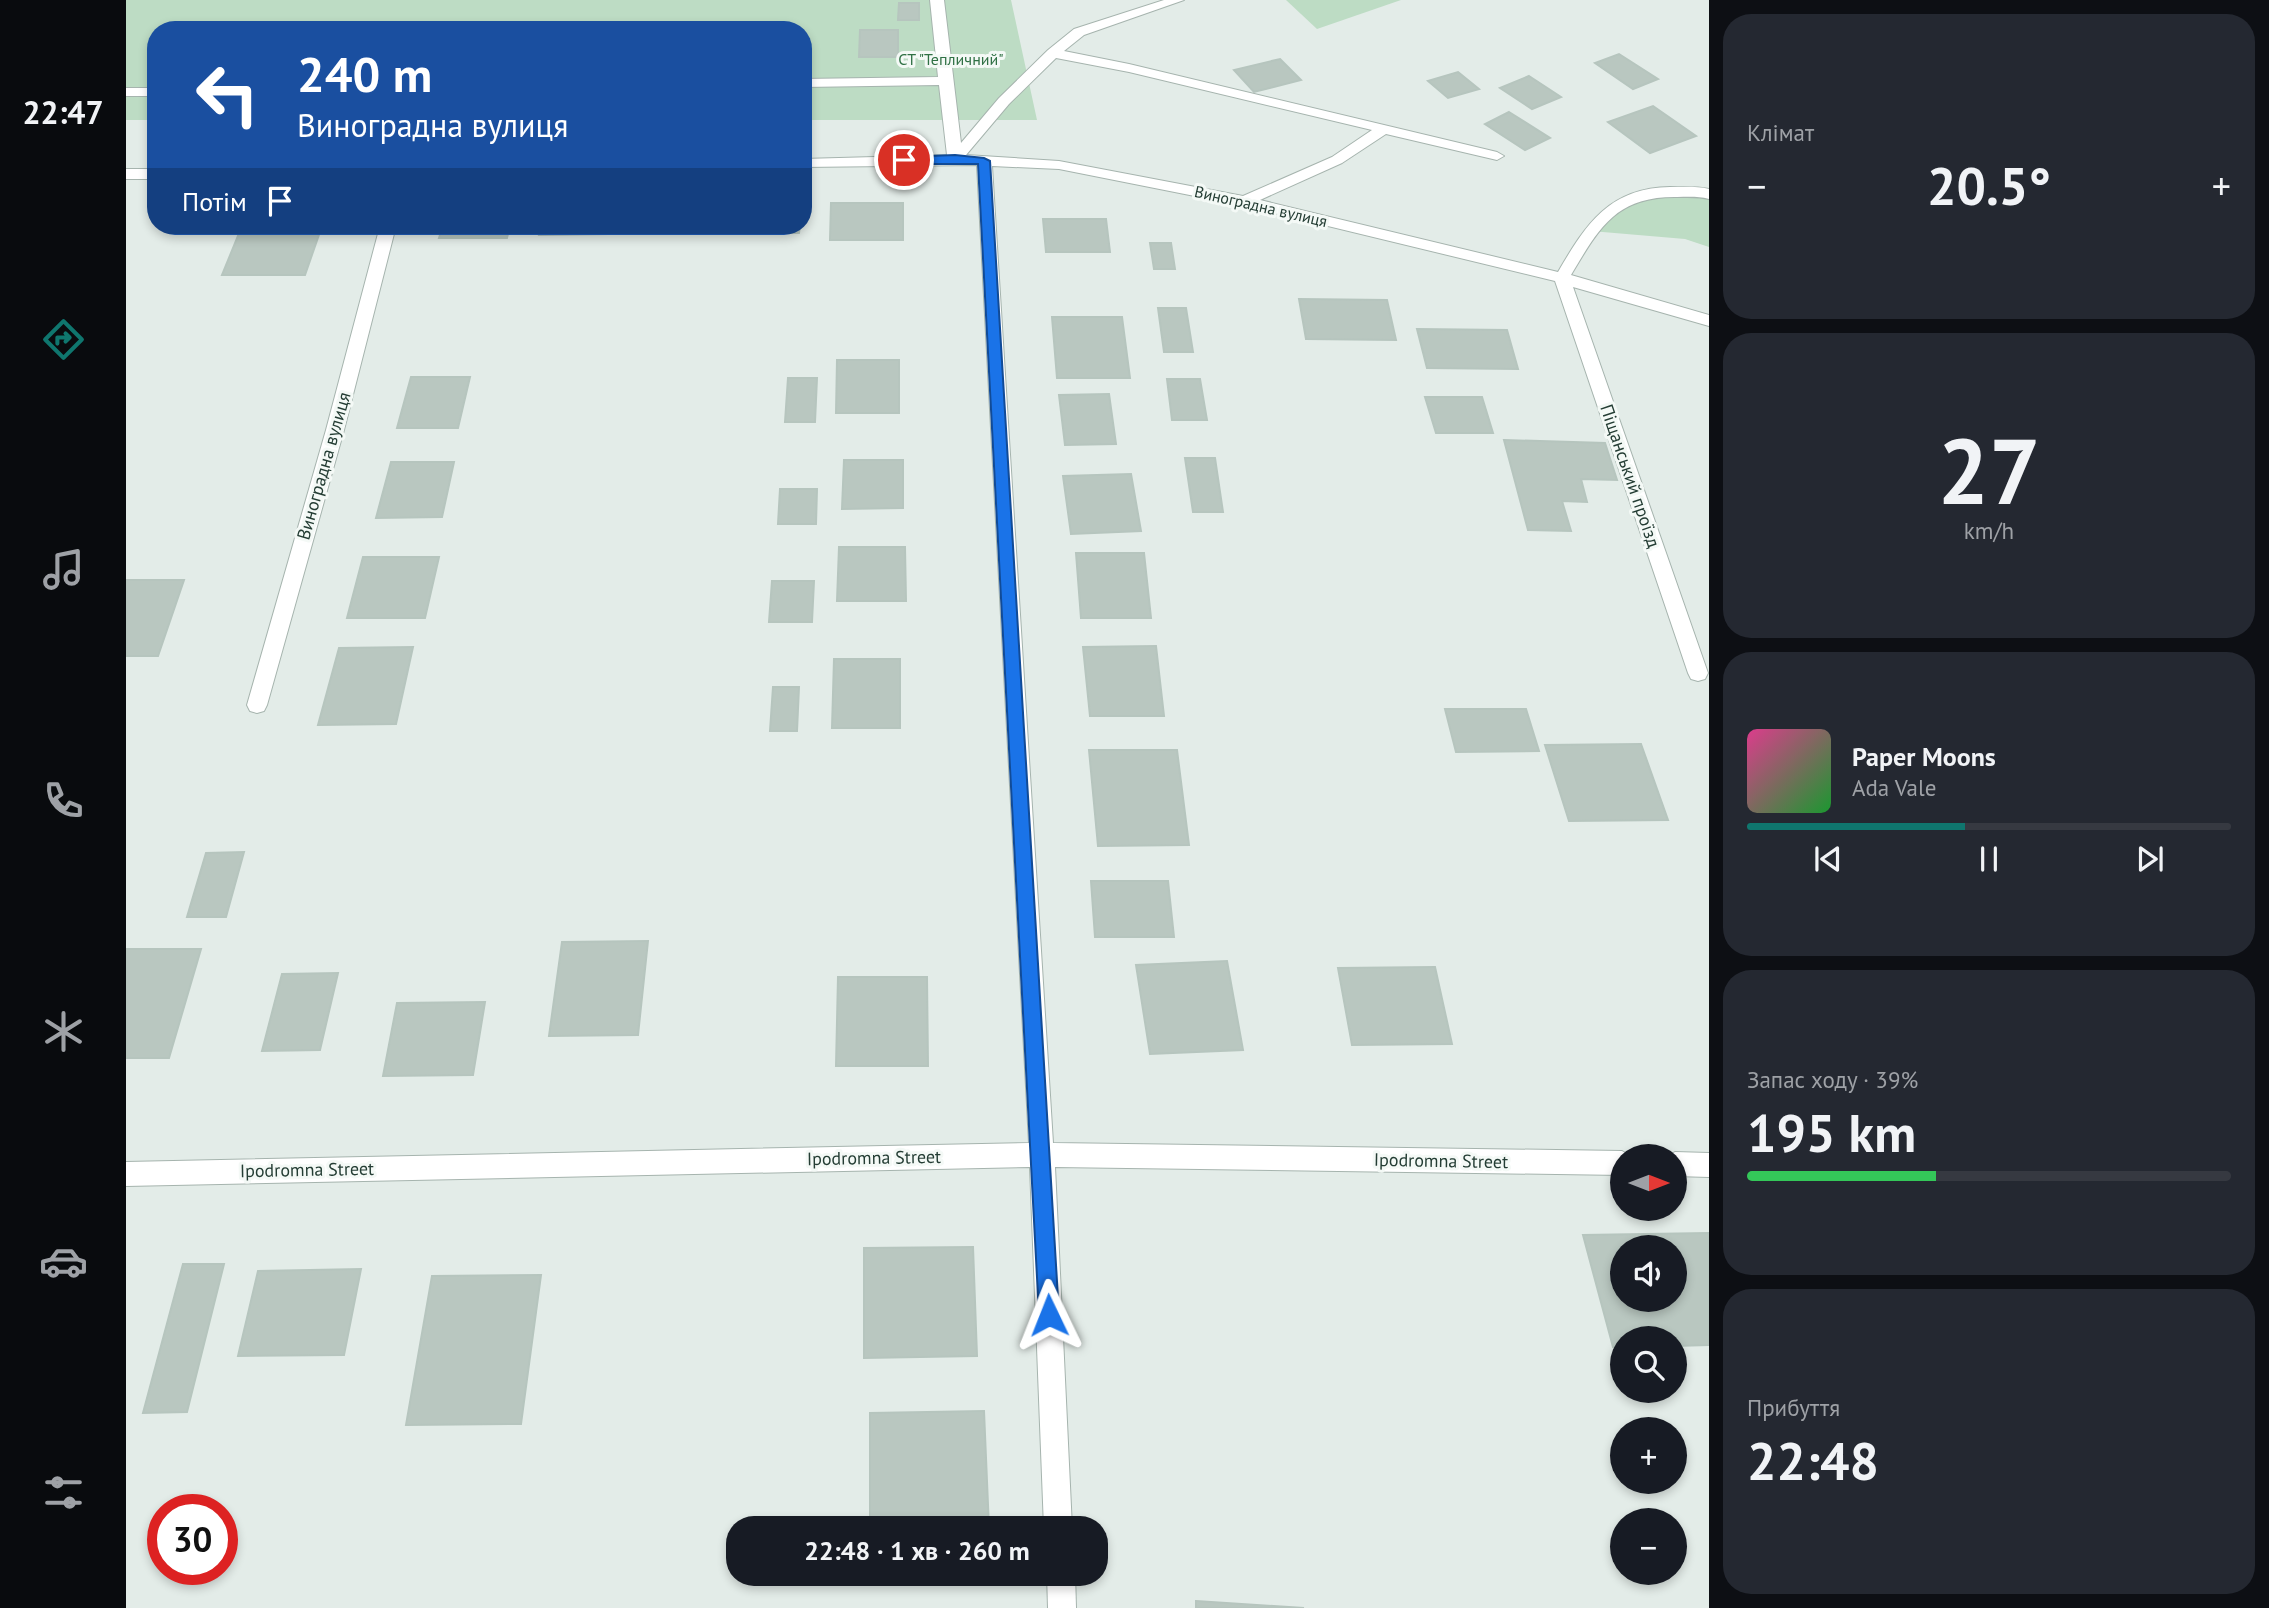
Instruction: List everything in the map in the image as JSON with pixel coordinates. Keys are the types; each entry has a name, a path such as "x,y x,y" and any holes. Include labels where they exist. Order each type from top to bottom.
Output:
{"street":[{"path":"937,0 955,159"},
{"path":"955,159 1004,102 1053,53 1079,32 1177,0"},
{"path":"1053,53 1129,68 1497,156"},
{"path":"812,83 946,81"},
{"path":"126,92 147,92"},
{"path":"1244,201 1337,160 1384,129"},
{"name":"Виноградна вулиця","path":"812,163 955,159 1059,165 1244,201 1562,278 1709,321"},
{"path":"984,161 1042,1155 1058,1516"},
{"path":"126,174 147,174"},
{"path":"1562,278 1591,232 1609,211 1638,196 1701,192 1709,194"},
{"name":"Виноградна вулиця","path":"257,705 335,430 386,235"},
{"name":"Піщанський проїзд","path":"1562,278 1698,673"},
{"name":"Ipodromna Street","path":"126,1174 1042,1155 1610,1163"},
{"path":"1687,1164 1709,1165"},
{"path":"1061,1586 1062,1608"}],"green space":[{"name":"СТ \"Тепличний\"","path":"126,0 1011,0 1037,120 812,120 812,21 147,21 147,120 126,120"},
{"path":"1286,0 1401,0 1317,29"},
{"path":"1709,194 1709,247 1685,239 1591,231 1638,196"}],"building":[{"path":"899,3 919,3 919,20 898,20"},
{"path":"860,30 898,30 898,57 859,57"},
{"path":"1619,54 1658,79 1633,89 1595,63"},
{"path":"1280,59 1301,80 1254,92 1234,70"},
{"path":"1458,72 1479,89 1448,98 1428,81"},
{"path":"1529,76 1561,97 1532,109 1500,88"},
{"path":"1653,106 1696,136 1650,153 1608,122"},
{"path":"1509,112 1550,138 1525,150 1485,124"},
{"path":"831,203 903,203 903,240 830,240"},
{"path":"1043,219 1106,219 1110,252 1046,252"},
{"path":"238,235 319,235 305,275 222,275"},
{"path":"440,235 508,235 507,238 439,238"},
{"path":"1150,243 1171,243 1175,269 1154,269"},
{"path":"1299,299 1387,300 1396,340 1306,339"},
{"path":"1158,308 1186,308 1193,352 1164,352"},
{"path":"1052,317 1122,317 1130,378 1057,378"},
{"path":"1417,329 1507,330 1518,369 1427,368"},
{"path":"837,360 899,360 899,413 836,413"},
{"path":"411,377 470,377 458,428 397,428"},
{"path":"788,378 817,378 815,422 785,422"},
{"path":"1167,379 1200,379 1207,420 1172,420"},
{"path":"1109,394 1116,444 1065,445 1059,395"},
{"path":"1425,397 1482,397 1493,433 1436,433"},
{"path":"1504,440 1605,443 1617,480 1581,479 1587,502 1562,501 1571,531 1528,530"},
{"path":"1185,458 1215,458 1223,512 1193,512"},
{"path":"844,460 903,460 903,508 842,509"},
{"path":"391,462 454,462 442,517 376,518"},
{"path":"1131,474 1141,531 1071,534 1063,476"},
{"path":"780,489 817,489 816,524 778,524"},
{"path":"839,547 905,547 906,601 837,601"},
{"path":"1076,553 1144,553 1151,618 1081,618"},
{"path":"363,557 439,557 425,618 347,618"},
{"path":"126,580 184,580 158,656 126,656"},
{"path":"772,581 814,581 812,622 769,622"},
{"path":"1156,646 1164,716 1090,716 1083,647"},
{"path":"413,647 396,724 318,725 339,648"},
{"path":"834,659 900,659 900,728 832,728"},
{"path":"773,687 799,687 797,731 770,731"},
{"path":"1445,709 1526,709 1539,751 1456,752"},
{"path":"1641,744 1668,820 1569,821 1545,745"},
{"path":"1089,750 1177,750 1189,845 1098,846"},
{"path":"244,852 226,917 187,917 206,853"},
{"path":"1091,881 1168,881 1174,937 1095,937"},
{"path":"648,941 638,1035 549,1036 562,942"},
{"path":"126,949 201,949 169,1058 126,1058"},
{"path":"1227,961 1243,1050 1150,1054 1136,965"},
{"path":"1435,967 1452,1044 1352,1045 1338,968"},
{"path":"338,973 320,1050 262,1051 282,974"},
{"path":"838,977 927,977 928,1066 836,1066"},
{"path":"485,1002 473,1075 383,1076 397,1003"},
{"path":"1709,1233 1709,1345 1687,1346 1687,1326 1610,1326 1610,1336 1583,1235"},
{"path":"973,1247 977,1356 864,1358 864,1248"},
{"path":"183,1264 224,1264 187,1412 143,1413"},
{"path":"361,1269 344,1355 238,1356 258,1271"},
{"path":"541,1275 521,1424 406,1425 432,1276"},
{"path":"984,1411 988,1516 870,1516 870,1413"},
{"path":"1196,1601 1304,1608 1196,1608"}],"route":[{"path":"904,160 984,161 1049,1315"}]}
